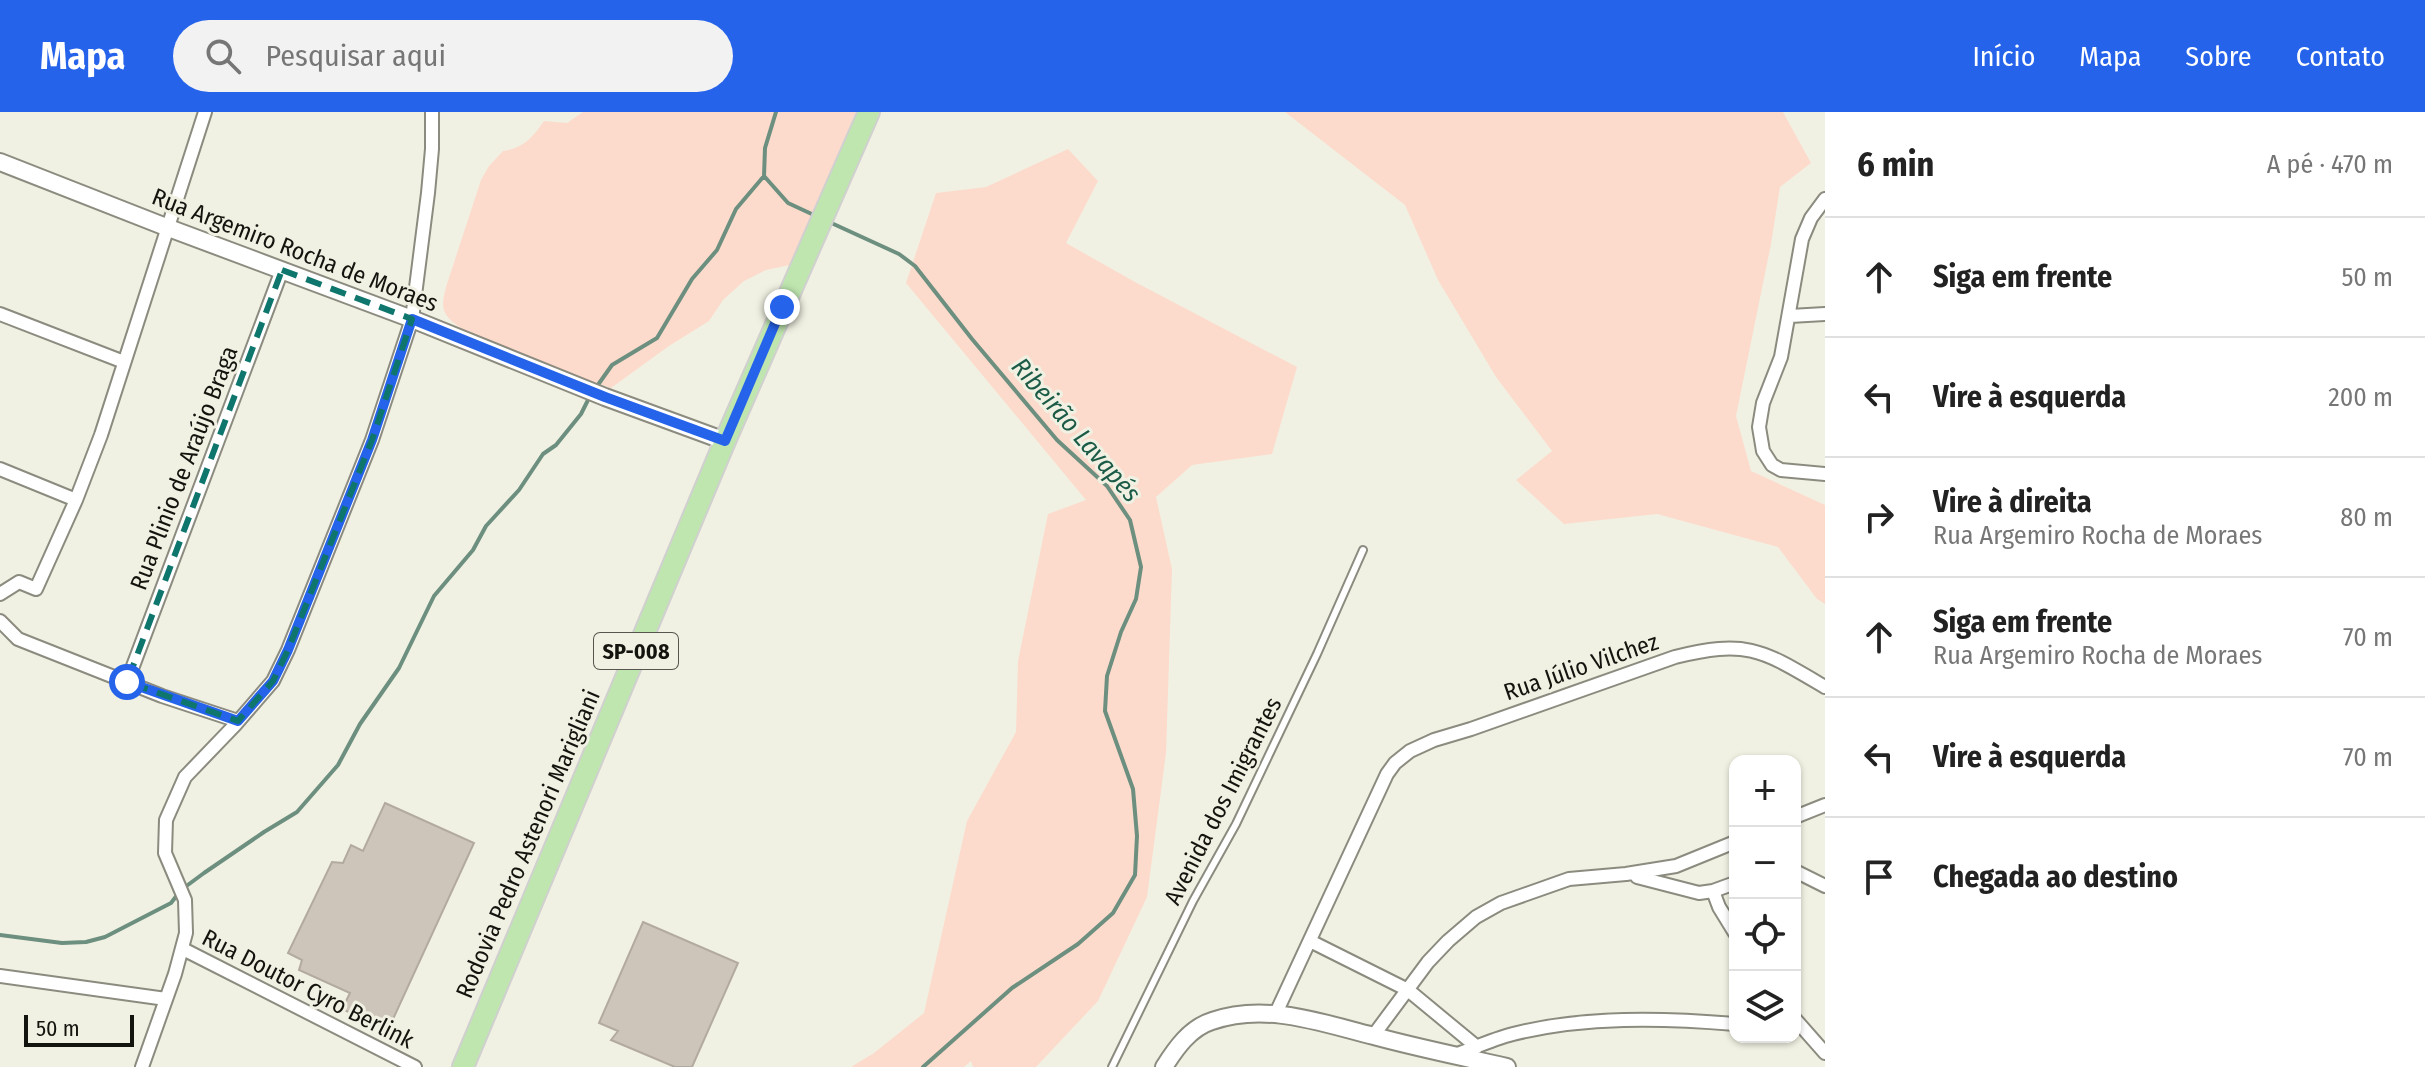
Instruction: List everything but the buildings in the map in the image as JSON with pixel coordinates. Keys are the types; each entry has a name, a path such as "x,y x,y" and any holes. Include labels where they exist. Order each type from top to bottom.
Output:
{"main road":[{"name":"Rodovia Pedro Astenori Marigliani","path":"463,1067 725,441 869,112"}],"street":[{"path":"0,594 19,582 36,589 76,500 101,435 205,112"},
{"path":"142,1067 183,949 187,919 185,900 165,853 166,820 185,777 273,681 372,440 412,319 428,193 432,112"},
{"name":"Rua Argemiro Rocha de Moraes","path":"0,162 725,441"},
{"path":"1825,199 1811,218 1802,239 1781,357 1763,403 1759,427 1763,451 1772,465 1781,470 1825,474"},
{"name":"Rua Plinio de Araújo Braga","path":"127,682 282,270"},
{"path":"0,314 124,362"},
{"path":"1790,316 1825,314"},
{"path":"0,469 76,500"},
{"path":"0,621 18,639 238,721"},
{"name":"Rua Júlio Vilchez","path":"1310,941 1387,774 1410,751 1434,740 1706,649 1747,648 1770,656 1825,687"},
{"path":"1801,815 1825,805"},
{"path":"1373,1036 1428,962 1448,941 1476,917 1501,903 1569,879 1676,866 1729,844"},
{"path":"1661,881 1676,866"},
{"path":"1626,874 1690,891 1713,891 1729,885"},
{"path":"1801,874 1825,886"},
{"path":"1713,891 1729,923"},
{"path":"1276,1013 1310,941 1408,990 1477,1047"},
{"name":"Rua Doutor Cyro Berlink","path":"183,949 415,1067"},
{"path":"0,976 166,999"},
{"path":"1164,1067 1184,1040 1210,1021 1231,1016 1276,1013 1314,1019 1507,1067"},
{"path":"1455,1055 1511,1034 1553,1026 1668,1021 1729,1024"},
{"path":"1801,1029 1825,1053"}],"lane":[{"name":"Avenida dos Imigrantes","path":"1112,1067 1187,912 1236,824 1363,550"}],"highlighted area":[{"path":"282,270 412,319 372,440 288,650 273,681 238,721 127,682"}],"shaded area":[{"path":"583,112 856,112 790,265 766,270 744,281 723,300 709,321 611,388 498,347 458,326 447,316 443,306 446,287 481,180 489,166 503,151 527,141 544,121 567,123"},
{"path":"1285,112 1783,112 1811,163 1780,187 1736,416 1751,471 1825,505 1825,604 1817,599 1778,547 1657,514 1564,524 1516,480 1552,451 1496,377 1438,280 1405,205"},
{"path":"1068,149 1098,181 1066,243 1297,367 1272,454 1192,465 1156,497 1172,569 1166,753 1147,897 1098,1001 1036,1067 973,1067 971,1061 964,1067 851,1067 874,1053 924,1013 967,821 1016,732 1018,661 1048,514 1086,500 906,283 936,193 986,187"}],"waterway":[{"name":"Ribeirão Lavapés","path":"776,112 765,148 764,176 788,203 816,216"},
{"path":"595,389 612,365 657,338 692,279 717,250 736,209 764,176"},
{"name":"Ribeirão Lavapés","path":"827,221 899,254 915,266 1057,440 1107,486 1130,520 1141,567 1136,599 1121,632 1107,676 1105,711 1133,789 1137,836 1135,875 1113,913 1078,944 1012,988 923,1067"},
{"path":"0,935 62,943 105,937 171,903 181,890 204,873 297,812 338,765 360,724 399,668 434,596 473,550 486,526 519,490 543,454 556,445 581,414 590,396"}],"route":[{"path":"127,682 238,721 273,681 372,440 412,319 605,397 725,441 782,307"}]}
